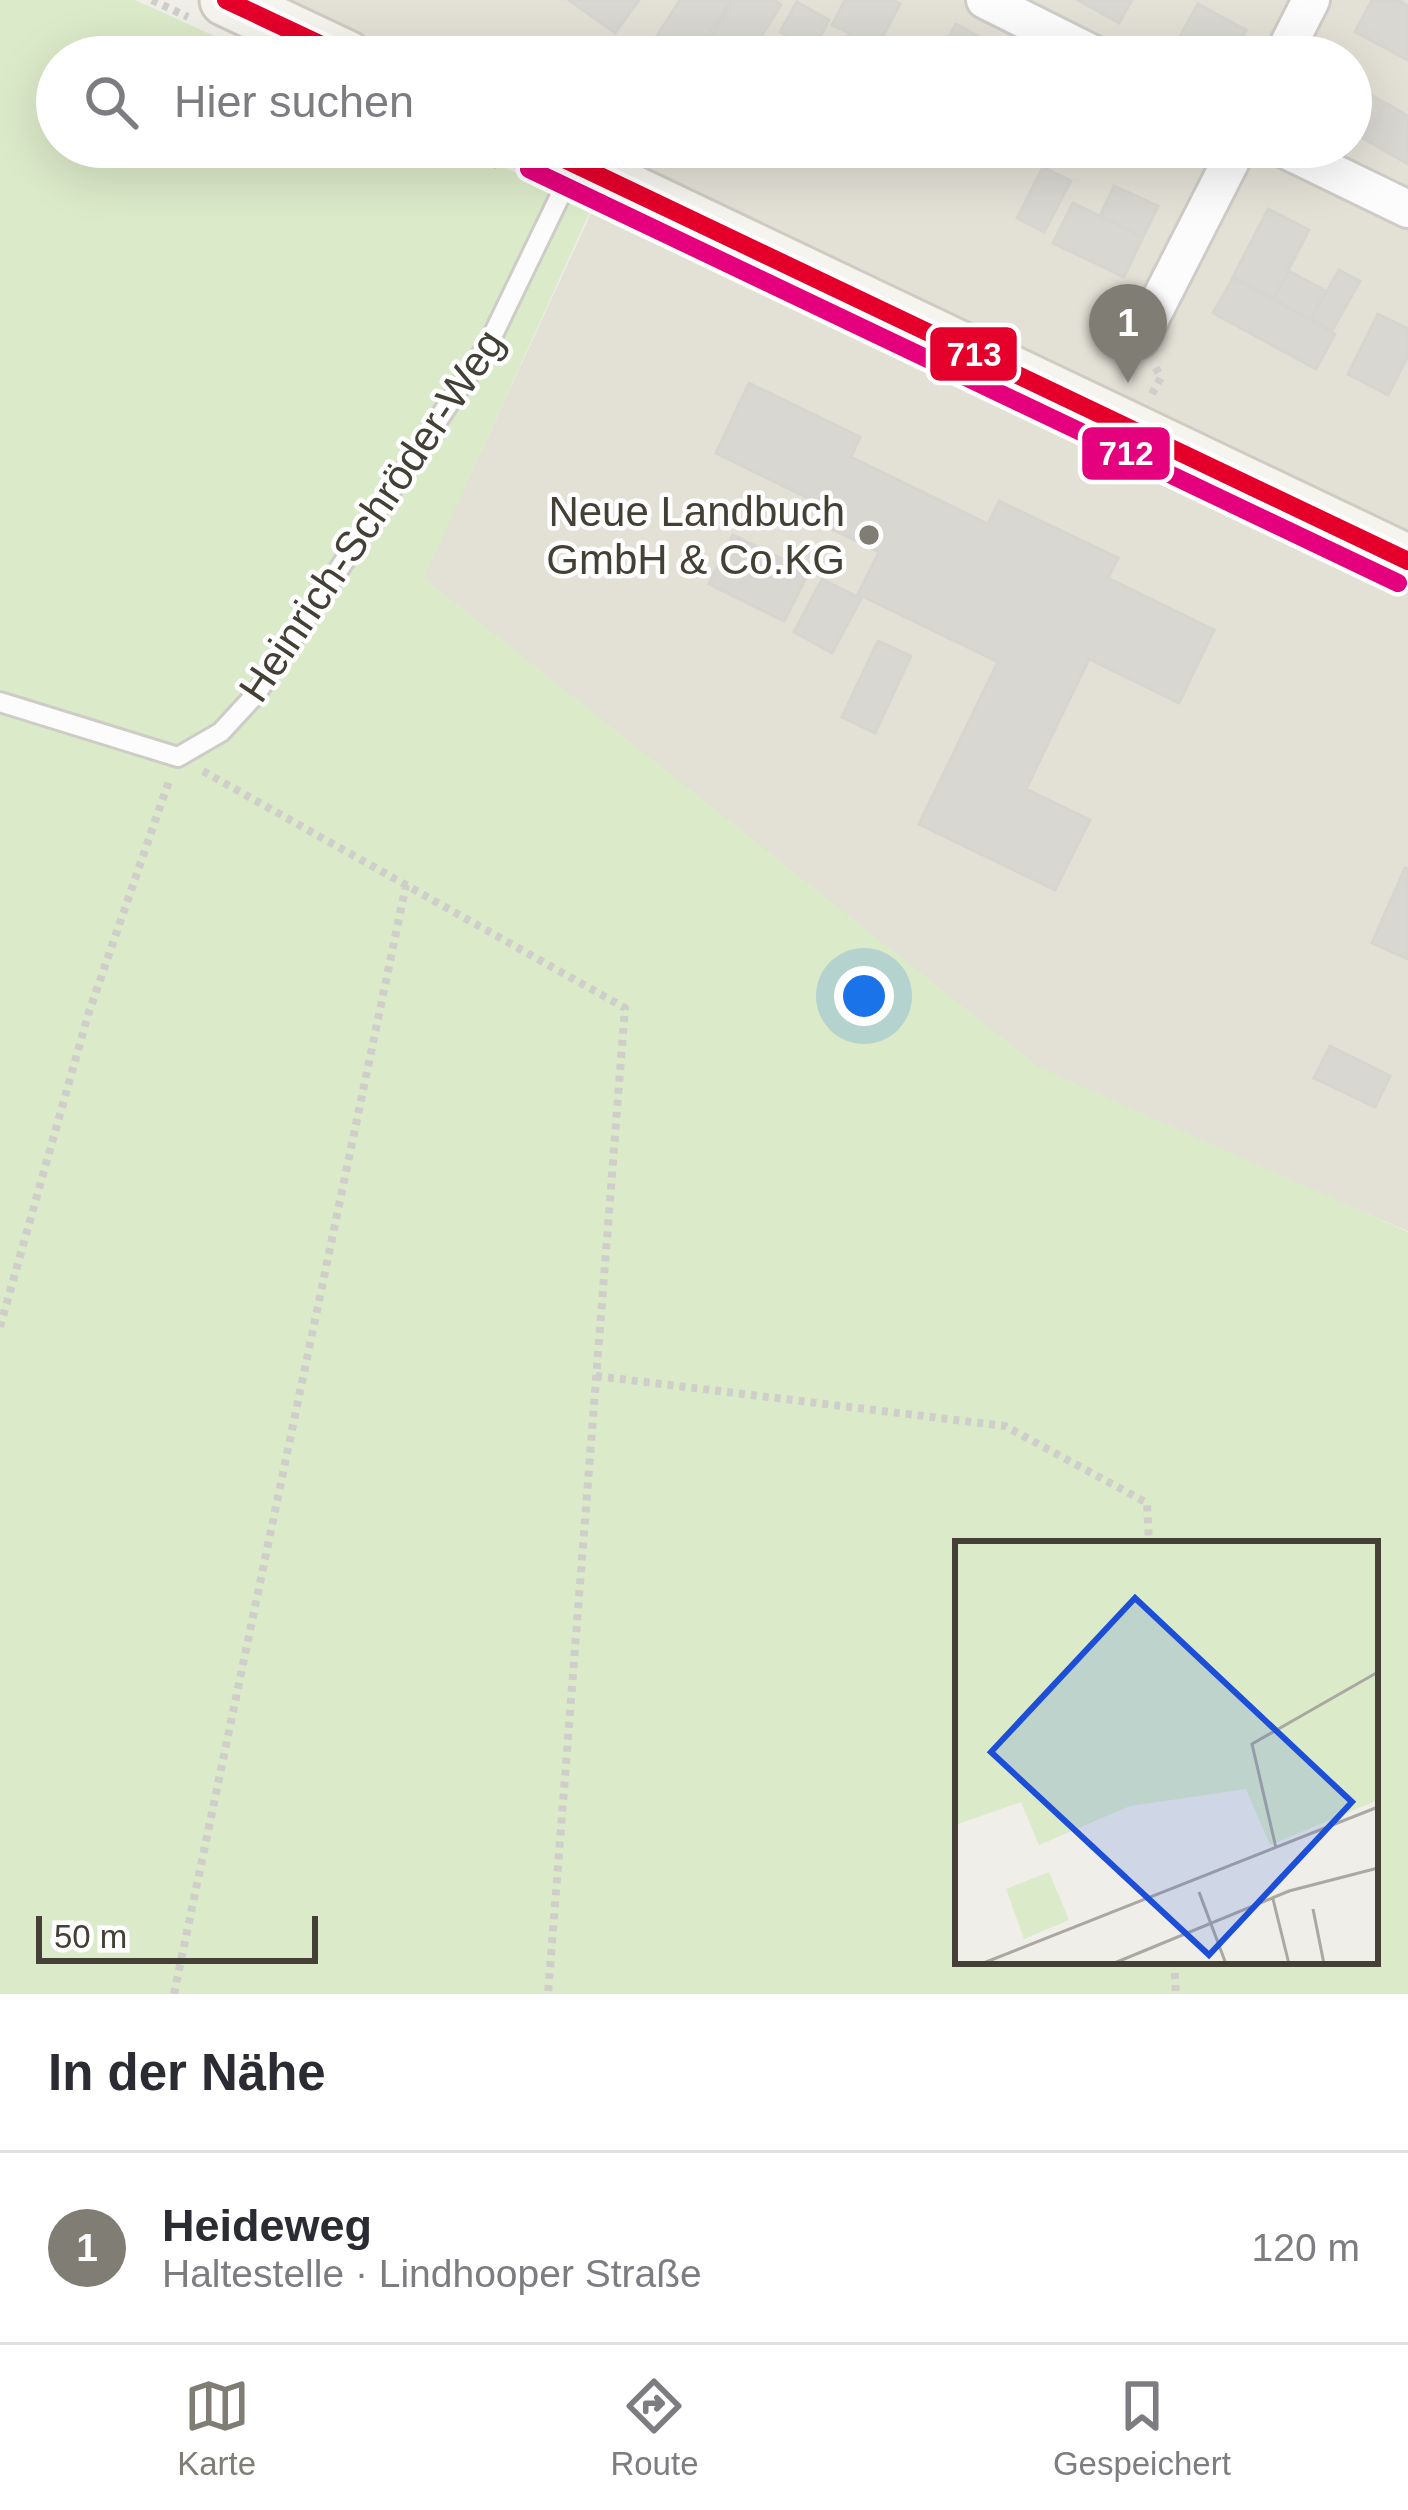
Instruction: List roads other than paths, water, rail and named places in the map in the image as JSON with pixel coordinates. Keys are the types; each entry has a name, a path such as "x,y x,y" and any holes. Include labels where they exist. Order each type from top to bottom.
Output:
{"main road":[{"path":"226,0 302,36"},
{"path":"582,168 1408,561"}],"street":[{"path":"985,0 1057,36"},
{"path":"1293,36 1311,0"},
{"path":"1140,339 1227,168"},
{"path":"1323,168 1408,209"}],"lane":[{"name":"Heinrich-Schröder-Weg","path":"0,702 178,758 221,732 256,694 489,343 553,168"}],"place":[{"name":"Heideweg","path":"1128,383"},
{"name":"Neue Landbuch GmbH & Co.KG","path":"869,535"}]}
